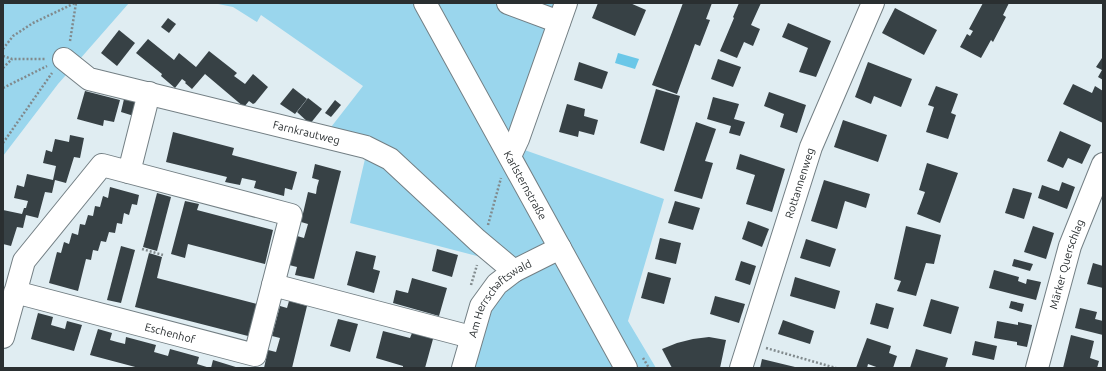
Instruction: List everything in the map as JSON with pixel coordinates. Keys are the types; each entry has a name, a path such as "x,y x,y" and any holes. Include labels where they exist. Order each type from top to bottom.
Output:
{"street":[{"name":"Karlsternstraße","path":"425,3 626,368"},
{"path":"508,3 563,13 518,139 510,156"},
{"name":"Rottannenweg","path":"741,368 811,147 873,3"},
{"name":"Farnkrautweg","path":"64,59 89,79 366,147 390,159 477,240 514,271"},
{"path":"128,172 149,93"},
{"name":"Märker Querschlag","path":"1037,368 1070,246 1103,164"},
{"name":"Eschenhof","path":"3,337 15,292 24,261 102,165 291,215 255,355 15,292"},
{"name":"Am Herrschaftswald","path":"463,368 481,306 497,284 514,271 560,248"},
{"path":"273,286 471,337"}],"path":[{"path":"3,49 13,36 33,23 75,3"},
{"path":"3,143 49,77 64,59 72,36 75,3"},
{"path":"3,56 12,59 64,59"},
{"path":"3,68 12,59"},
{"path":"3,88 64,59"},
{"path":"142,249 163,255"},
{"path":"748,343 836,368"}],"shaded area":[{"path":"3,3 129,3 58,84 3,156"},
{"path":"213,3 557,3 516,147 664,199 628,321 656,368 474,368 500,262 350,223 369,142 328,131 363,86 261,15 257,22 233,7"},
{"path":"618,53 639,59 635,69 615,63"}],"building":[{"path":"598,3 630,3 646,10 635,36 592,18"},
{"path":"683,3 712,3 706,19 710,20 700,46 695,44 677,94 652,85"},
{"path":"739,3 761,3 751,25 760,29 753,46 744,42 737,58 720,51"},
{"path":"983,3 1009,3 1003,15 1006,17 993,42 991,40 981,58 960,47 967,34 970,36 973,31 969,29"},
{"path":"895,8 937,30 924,55 882,33"},
{"path":"168,18 176,24 169,33 161,27"},
{"path":"788,23 831,41 816,77 799,72 808,48 782,37"},
{"path":"119,30 135,43 117,66 101,53"},
{"path":"148,39 174,60 179,53 196,67 209,51 237,73 234,76 245,84 253,74 268,87 255,103 253,104 249,101 244,107 205,74 192,89 182,79 175,88 161,76 162,74 136,53"},
{"path":"1102,58 1103,80 1098,77 1102,70 1096,67"},
{"path":"718,59 741,67 733,87 711,79"},
{"path":"579,62 608,72 602,89 574,80"},
{"path":"868,62 912,79 901,107 874,96 871,104 855,97"},
{"path":"1073,84 1092,93 1095,86 1103,91 1103,123 1063,104"},
{"path":"936,86 958,94 951,113 956,115 948,139 926,132 934,107 928,105"},
{"path":"293,88 307,99 295,114 280,104"},
{"path":"656,89 680,96 664,151 640,143"},
{"path":"85,91 120,100 114,122 104,120 103,126 77,119"},
{"path":"769,92 806,105 797,133 780,127 784,114 764,106"},
{"path":"713,97 739,104 734,119 745,122 740,136 729,133 731,126 707,119"},
{"path":"308,98 322,109 310,124 297,112"},
{"path":"124,99 138,102 134,116 121,112"},
{"path":"335,100 341,105 331,117 325,113"},
{"path":"567,104 585,109 584,116 598,120 594,135 579,131 578,137 559,132"},
{"path":"843,120 887,135 878,162 834,147"},
{"path":"696,122 716,129 705,161 713,163 702,199 674,191"},
{"path":"1060,131 1091,145 1082,164 1068,158 1063,168 1047,161"},
{"path":"173,132 234,148 232,155 297,172 292,190 285,188 284,196 254,188 256,181 242,178 240,185 225,182 227,177 166,162"},
{"path":"70,135 84,138 80,158 74,157 66,183 55,180 52,193 45,192 38,218 26,215 23,228 17,227 11,246 3,244 3,210 22,214 28,201 14,198 17,185 24,187 27,174 53,180 56,166 43,163 46,150 52,152 55,139 69,142"},
{"path":"740,154 785,169 772,212 746,204 755,175 736,169"},
{"path":"927,163 958,173 940,223 917,214 925,192 919,190"},
{"path":"315,164 341,171 314,279 295,275 297,267 289,265 297,236 304,238 308,224 301,222 308,192 316,194 319,180 312,178"},
{"path":"824,180 870,194 866,208 845,201 837,229 811,221"},
{"path":"1062,182 1075,187 1067,209 1038,198 1042,185 1059,191"},
{"path":"110,187 139,195 137,205 132,204 129,215 124,213 122,224 117,223 115,233 109,232 106,242 101,241 98,251 93,250 91,260 86,259 78,291 49,283 57,252 61,253 64,242 69,244 72,233 78,235 80,224 85,225 88,215 93,216 95,206 100,207 103,196 108,198"},
{"path":"1013,188 1032,193 1024,219 1005,213"},
{"path":"157,193 171,197 157,251 143,247"},
{"path":"185,201 199,204 197,210 273,230 265,264 188,244 185,258 171,254"},
{"path":"675,201 700,208 693,230 668,223"},
{"path":"748,221 769,229 762,247 742,239"},
{"path":"906,226 941,235 934,264 926,263 916,296 897,291 901,281 894,279"},
{"path":"1033,226 1054,233 1046,259 1024,252"},
{"path":"660,238 681,243 676,264 655,259"},
{"path":"806,239 836,249 830,267 800,258"},
{"path":"121,246 135,250 121,303 107,300"},
{"path":"437,249 458,255 452,277 432,271"},
{"path":"356,251 376,256 373,269 380,271 374,293 347,285"},
{"path":"149,253 162,257 157,278 257,304 248,336 135,307"},
{"path":"1014,259 1033,264 1030,271 1012,266"},
{"path":"741,261 756,266 750,285 735,280"},
{"path":"1093,263 1103,266 1103,288 1087,284"},
{"path":"994,270 1019,277 1018,281 1026,284 1027,279 1041,282 1036,300 989,288"},
{"path":"648,272 671,278 664,304 641,298"},
{"path":"795,277 840,291 835,309 790,296"},
{"path":"412,278 447,288 439,316 393,303 396,290 408,293"},
{"path":"715,296 745,304 739,323 710,314"},
{"path":"931,299 959,307 951,334 923,326"},
{"path":"289,301 307,306 292,368 264,368 268,350 276,352 280,338 272,336 280,306 287,308"},
{"path":"1011,301 1024,304 1022,312 1009,308"},
{"path":"876,303 894,308 888,329 870,324"},
{"path":"1080,308 1097,312 1095,319 1103,321 1103,335 1075,328"},
{"path":"38,313 53,317 51,325 65,329 67,321 82,325 74,351 31,339"},
{"path":"338,319 358,324 350,352 330,346"},
{"path":"783,320 814,331 810,344 778,334"},
{"path":"997,321 1018,325 1018,322 1032,325 1027,347 1017,345 1017,342 994,338"},
{"path":"98,329 112,333 110,340 117,342 125,344 126,337 156,345 154,352 168,356 170,349 199,357 197,364 210,368 139,368 90,355"},
{"path":"383,331 410,338 412,333 433,339 425,368 403,368 403,366 376,358"},
{"path":"1071,335 1094,341 1090,358 1099,361 1097,368 1063,368"},
{"path":"709,337 726,340 720,368 672,368 662,349 677,343"},
{"path":"867,338 891,346 889,353 897,356 893,368 879,368 868,364 867,368 856,368"},
{"path":"975,341 997,346 994,360 972,355"},
{"path":"916,349 948,358 945,368 910,368"},
{"path":"762,359 795,367 795,368 760,368"},
{"path":"213,360 239,368 211,368"}]}
